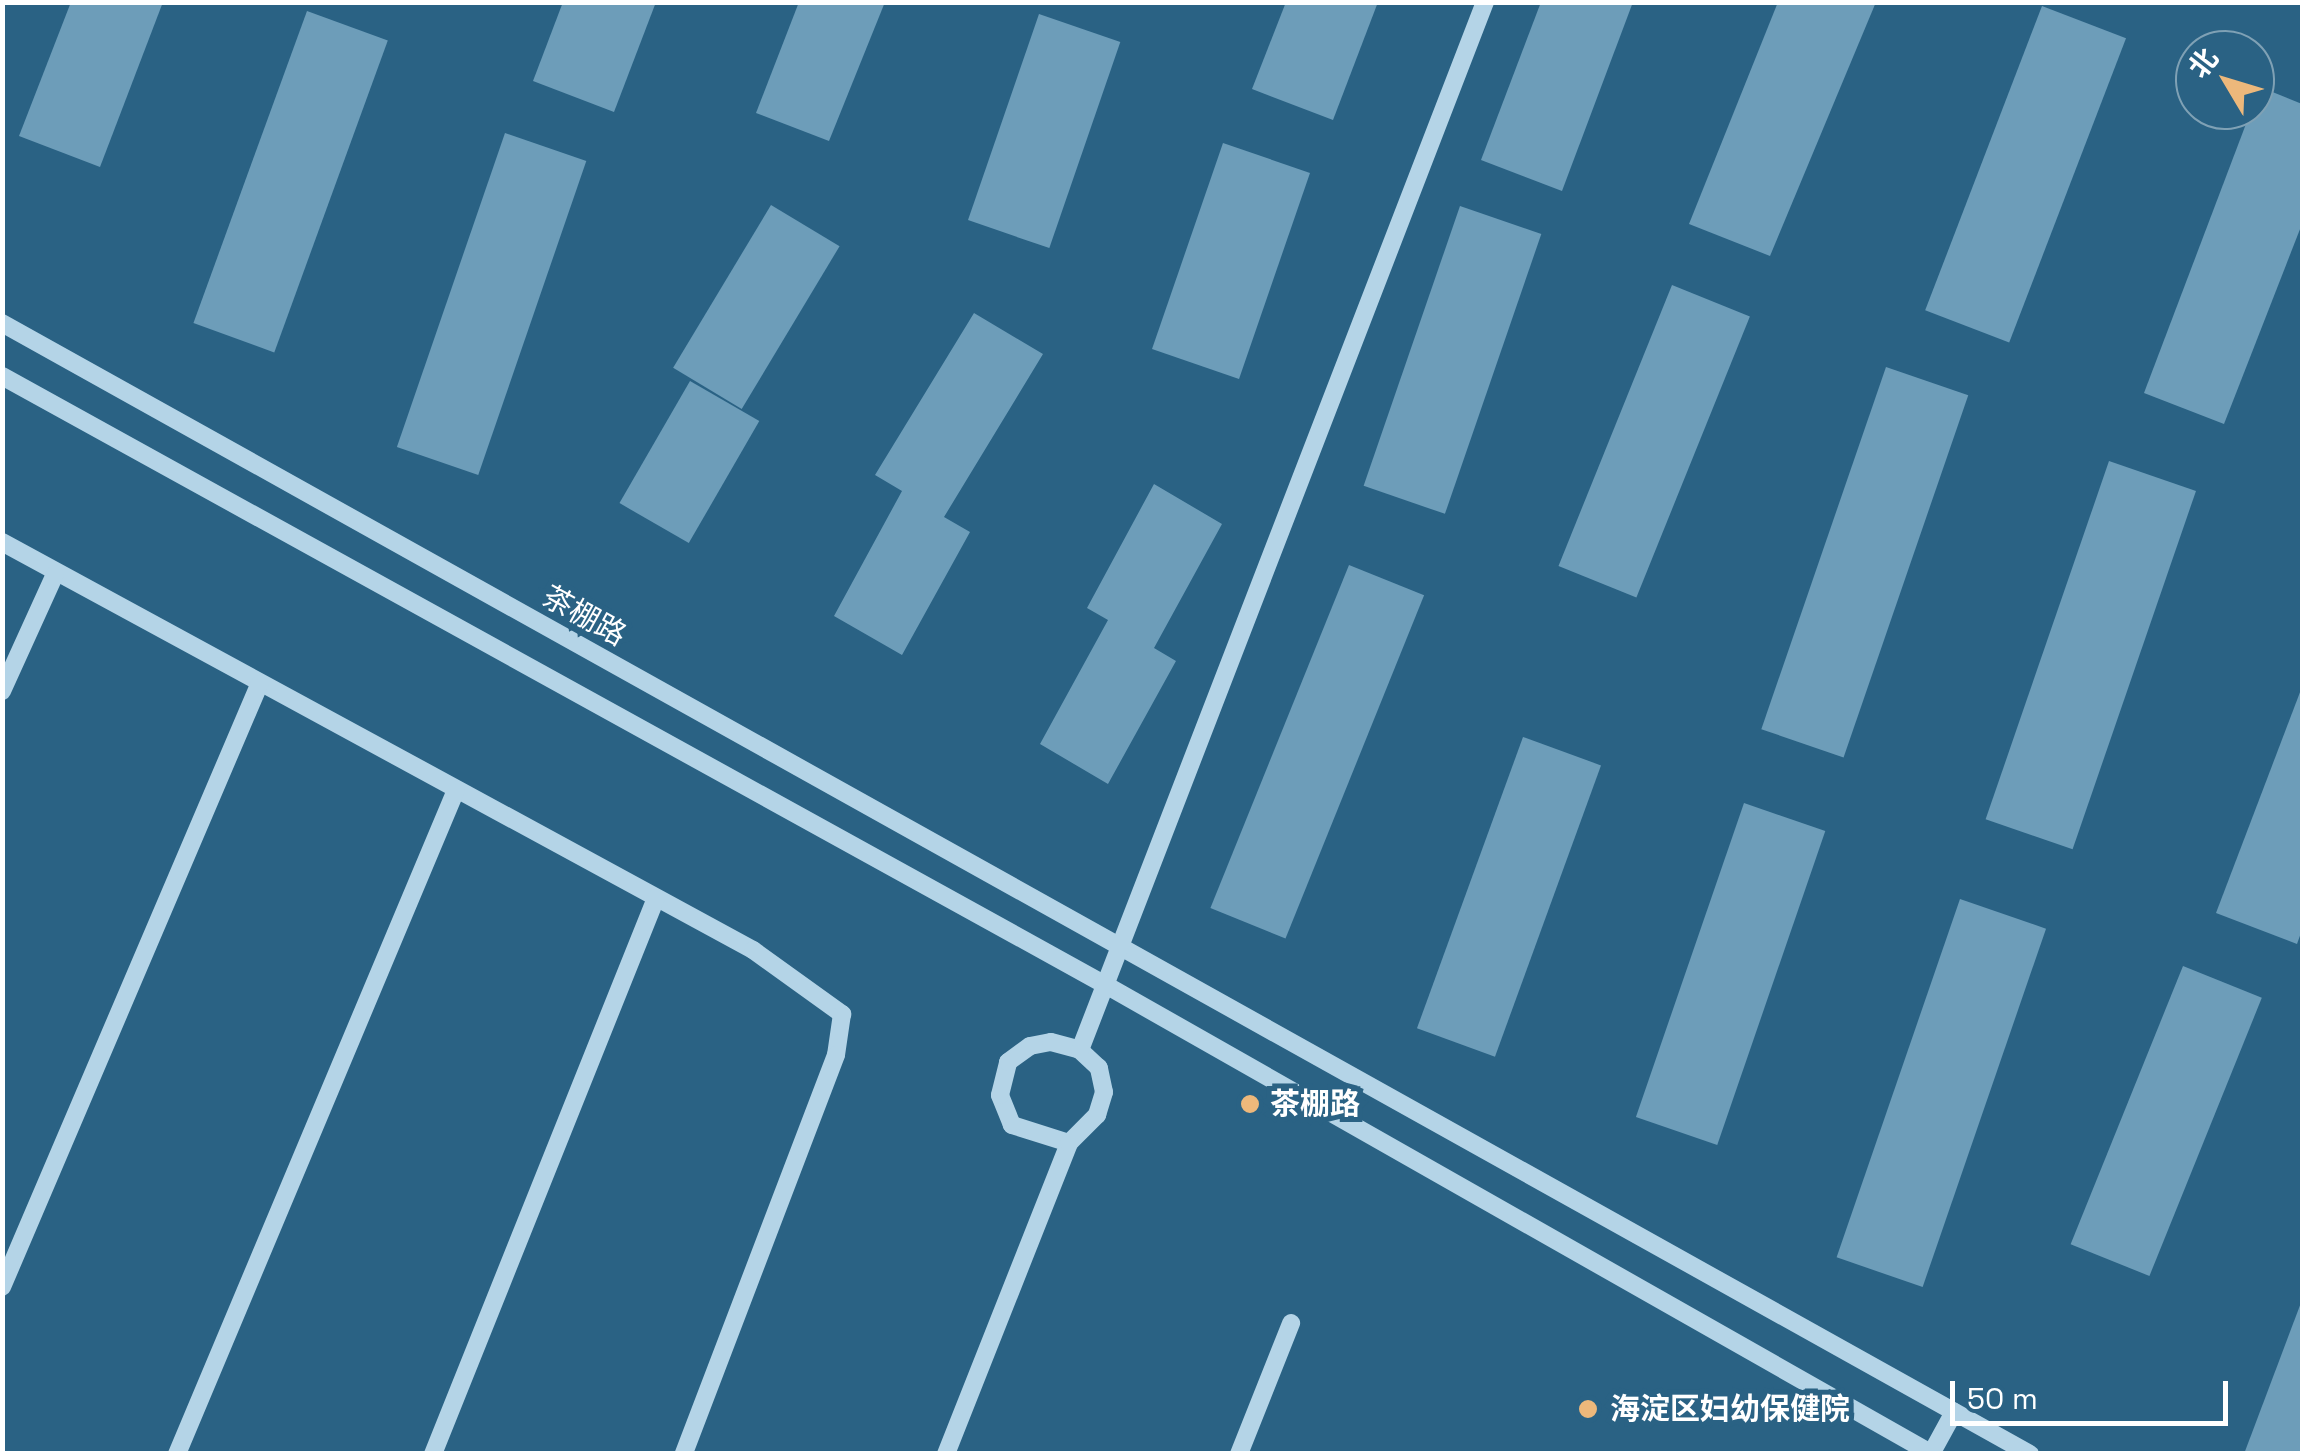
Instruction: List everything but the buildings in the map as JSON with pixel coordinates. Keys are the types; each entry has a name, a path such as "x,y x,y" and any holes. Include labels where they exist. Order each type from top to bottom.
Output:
{"street":[{"path":"1080,1050 1485,2"},
{"name":"茶棚路","path":"2,323 2030,1454"},
{"path":"2,376 1104,984 1932,1453 1954,1412"},
{"path":"2,542 56,574 146,615 259,684 753,950 842,1014 836,1055 684,1454"},
{"path":"2,691 56,574"},
{"path":"2,1287 259,684"},
{"path":"176,1454 456,790"},
{"path":"433,1454 656,898"},
{"path":"946,1454 1069,1143 1097,1116 1104,1092 1100,1068 1080,1050 1052,1042 1030,1046 1008,1062 1000,1096 1012,1124 1069,1143"},
{"path":"1239,1454 1292,1323"}],"place":[{"name":"茶棚路","path":"1250,1104"},
{"name":"海淀区妇幼保健院","path":"1588,1409"}]}
